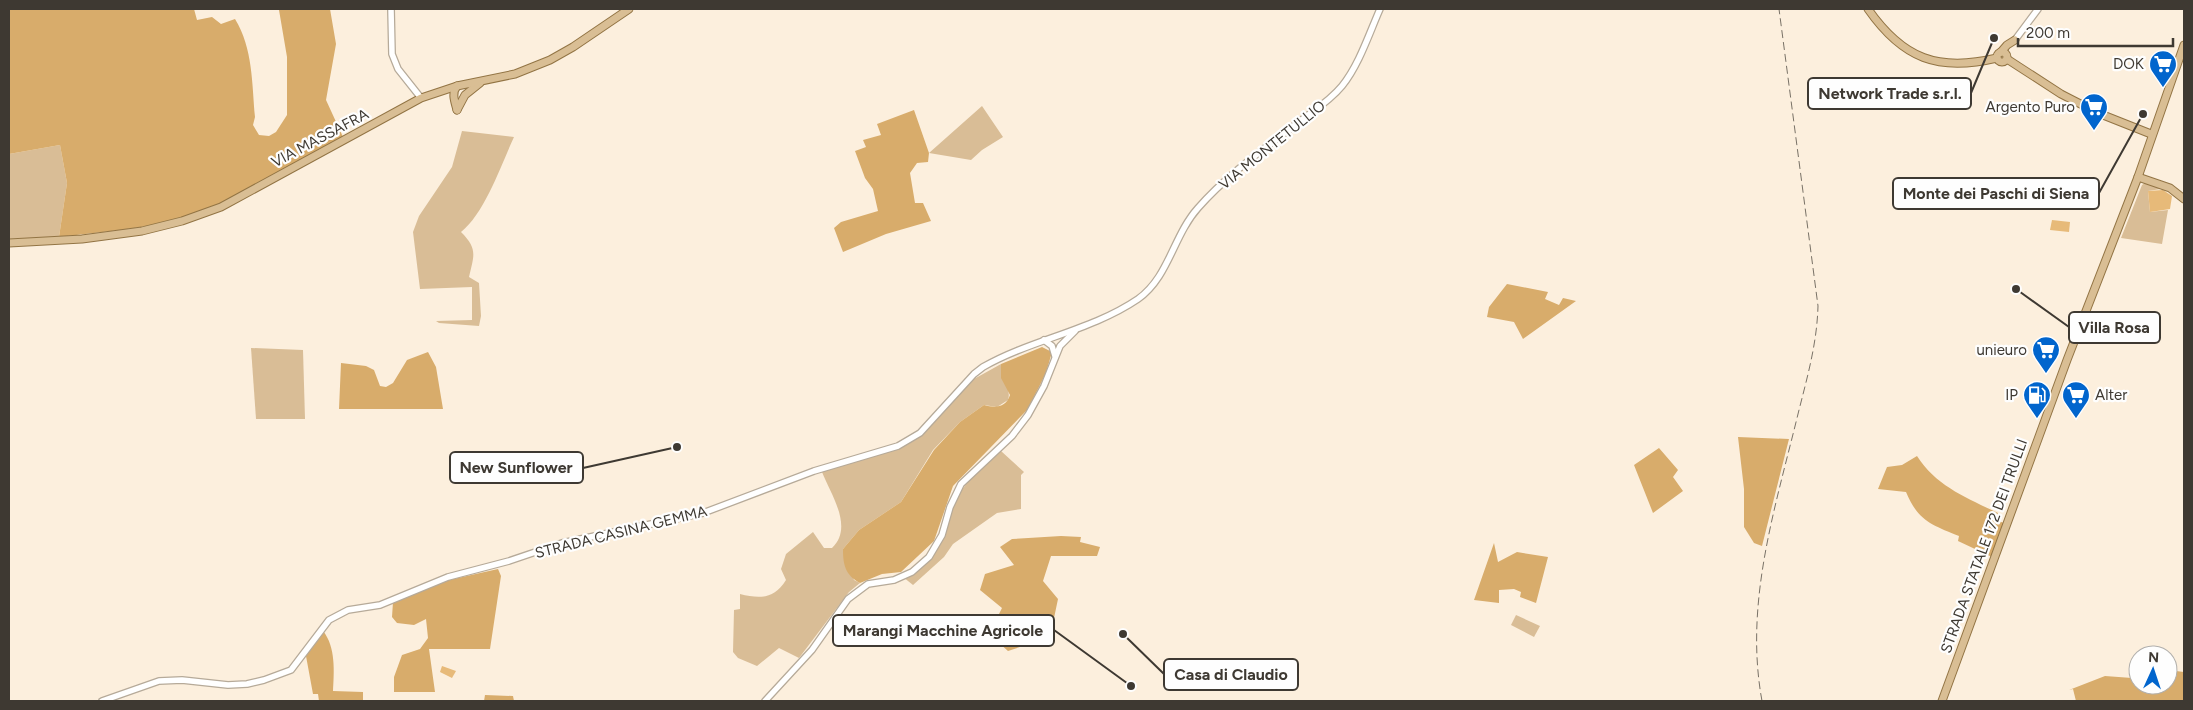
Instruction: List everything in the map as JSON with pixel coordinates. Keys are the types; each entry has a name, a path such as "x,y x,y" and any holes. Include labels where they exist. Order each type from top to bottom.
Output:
{"main road":[{"name":"VIA MASSAFRA","path":"9,243 82,239 142,231 182,221 213,210 421,98 457,86 515,74 550,60 573,47 629,9"},
{"path":"1868,9 1889,34 1905,47 1927,59 1941,63 1962,64 2003,56 2061,94 2098,114 2151,134"},
{"path":"2003,56 2007,45 2014,40"},
{"name":"STRADA STATALE 172 DEI TRULLI","path":"1942,701 2067,360 2138,177 2151,134 2184,45"},
{"path":"437,92 450,99 457,110 468,93 482,81"},
{"path":"456,106 454,90 457,86 462,90 462,100"},
{"path":"2138,177 2170,188 2184,199"}],"street":[{"path":"391,9 392,54 398,69 421,98"},
{"name":"VIA MONTETULLIO","path":"1083,326 1126,306 1146,293 1159,277 1183,227 1196,210 1238,169 1325,104 1342,86 1351,72 1380,9"},
{"path":"2014,40 2038,9"},
{"path":"765,701 812,650 848,599 868,584 894,580 912,572 929,557 942,535 950,507 961,484 1012,436 1028,415 1044,386 1060,346 1070,334 1083,326"},
{"name":"STRADA CASINA GEMMA","path":"102,701 159,681 182,680 247,684 264,680 291,670 329,620 348,610 380,605 448,577 509,561 562,543 703,513 814,472 898,446 920,433 974,374 983,367 1044,340 1083,326"},
{"path":"1053,337 1059,340 1060,346"},
{"path":"1044,340 1060,346"},
{"path":"1044,340 1052,346 1055,356"}],"shaded area":[{"path":"9,9 194,9 197,20 212,17 221,24 235,19 241,30 251,66 255,117 253,125 259,135 269,136 276,132 287,115 287,57 279,10 330,9 336,44 326,100 343,137 236,197 198,213 147,226 59,237 67,183 60,145 9,154"},
{"path":"982,106 1003,137 982,150 971,160 929,153"},
{"path":"914,110 929,153 928,162 917,163 910,173 915,203 923,203 931,221 886,234 843,252 834,228 841,222 878,211 873,189 865,178 855,151 866,147 863,140 881,135 877,124"},
{"path":"462,131 514,137 485,201 470,224 461,232 470,243 473,253 469,277 479,283 481,316 479,326 439,323 436,321 472,320 472,287 420,289 413,232 419,216 452,167"},
{"path":"60,145 67,183 59,237 9,239 9,154"},
{"path":"2145,183 2161,189 2148,191 2150,212 2168,210 2162,244 2121,238 2142,185"},
{"path":"2163,190 2172,196 2170,209 2150,212 2148,191"},
{"path":"2052,220 2070,222 2069,232 2050,230"},
{"path":"1507,284 1548,292 1545,299 1559,305 1563,298 1576,301 1523,339 1514,322 1487,317 1489,307"},
{"path":"1042,347 1052,352 1046,373 1028,409 953,486 934,541 901,572 882,574 860,583 855,580 846,569 843,549 859,530 901,502 934,450 960,422 984,405 996,407 1006,402 1010,395 1001,378 1001,364"},
{"path":"251,348 303,350 305,419 256,419"},
{"path":"428,352 436,367 443,409 339,409 341,363 366,366 374,370 380,386 386,387 393,383 407,360"},
{"path":"1001,364 1009,396 1008,400 997,407 984,405 960,422 933,450 901,502 859,530 843,549 854,580 860,583 849,592 799,658 779,648 757,666 738,658 733,652 734,610 740,609 740,594 760,597 777,591 786,580 781,569 786,554 813,532 824,548 832,548 838,540 841,530 839,511 822,472 908,444 929,427 974,379"},
{"path":"1738,437 1789,439 1762,546 1754,543 1744,527 1744,489"},
{"path":"1659,448 1678,470 1673,477 1683,491 1653,513 1634,465"},
{"path":"1001,451 1024,472 1021,475 1021,509 997,513 953,544 944,557 913,585 903,577 934,550 955,499 970,479"},
{"path":"1917,456 1933,475 1943,483 1998,513 1996,520 2004,523 1992,557 1958,541 1959,536 1927,521 1916,510 1906,492 1878,489 1887,467 1902,465"},
{"path":"1061,536 1081,537 1080,542 1100,547 1097,556 1051,556 1043,581 1058,599 1050,637 1008,651 989,634 1002,608 980,590 985,574 1014,565 1000,547 1012,539"},
{"path":"1494,543 1498,562 1517,552 1548,557 1536,603 1520,597 1521,592 1514,589 1499,590 1499,603 1474,600"},
{"path":"498,569 501,576 490,649 429,649 435,692 394,692 394,677 402,655 420,649 428,638 426,619 414,625 397,623 392,617 393,602 449,580"},
{"path":"1516,615 1540,626 1534,637 1511,625"},
{"path":"323,631 332,652 334,668 333,691 363,692 363,701 319,701 318,694 313,694 306,656"},
{"path":"442,666 456,671 452,678 440,672"},
{"path":"2178,671 2184,672 2184,701 2076,701 2073,689 2069,690 2105,676 2128,678 2128,695 2178,695"},
{"path":"485,695 513,696 514,701 484,701"}],"railway":[{"path":"1762,701 1757,664 1759,592 1772,521 1811,361 1816,334 1818,306 1779,9"}],"place":[{"name":"Network Trade s.r.l.","path":"1994,38"},
{"name":"DOK","path":"2163,88"},
{"name":"Monte dei Paschi di Siena","path":"2143,114"},
{"name":"Argento Puro","path":"2094,131"},
{"name":"Villa Rosa","path":"2016,289"},
{"name":"unieuro","path":"2046,374"},
{"name":"IP","path":"2037,419"},
{"name":"Alter","path":"2076,419"},
{"name":"New Sunflower","path":"677,447"},
{"name":"Casa di Claudio","path":"1123,634"},
{"name":"Marangi Macchine Agricole","path":"1131,686"}]}
